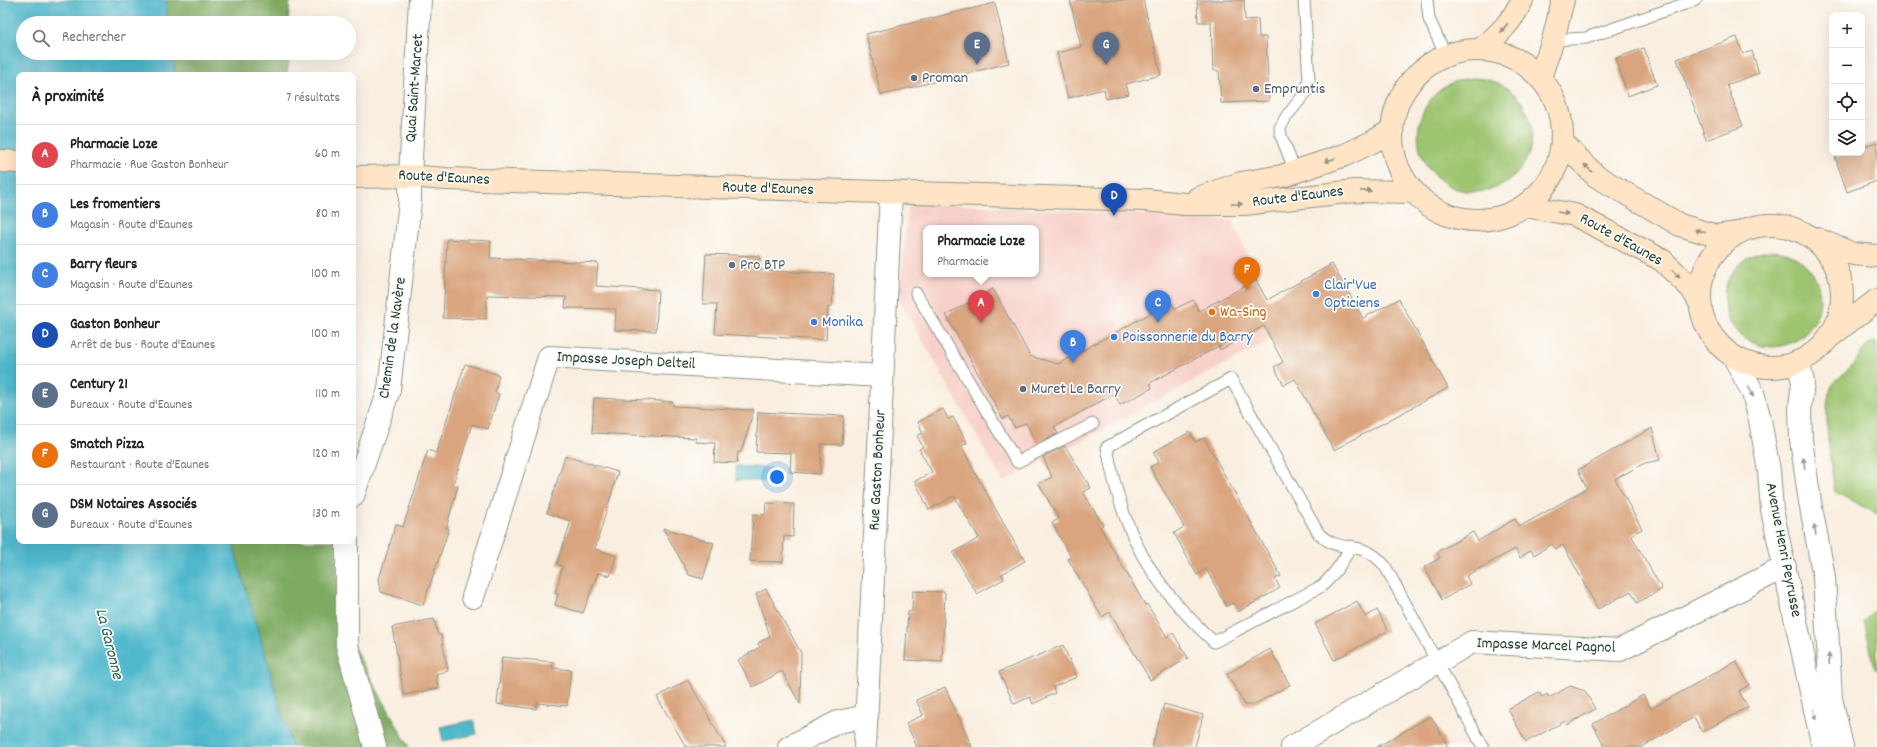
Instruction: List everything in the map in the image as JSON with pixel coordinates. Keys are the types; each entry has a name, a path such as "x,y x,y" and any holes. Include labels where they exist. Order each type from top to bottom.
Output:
{"main road":[{"path":"1480,50 1496,37 1517,11 1522,0"},
{"path":"1540,77 1554,40 1563,0"},
{"path":"1466,50 1480,50 1506,55 1524,64 1540,77 1552,94 1560,113 1562,142 1561,153 1553,174 1537,196 1525,206 1507,216 1487,220 1466,220 1446,215 1413,192 1402,175 1394,156 1390,130 1401,96 1413,79 1428,65 1446,56 1466,50"},
{"name":"Route d'Eaunes","path":"1184,204 1241,183 1282,176 1345,155 1374,141 1390,130"},
{"path":"1562,142 1596,176 1680,225 1716,236 1738,233"},
{"path":"0,161 16,162"},
{"name":"Route d'Eaunes","path":"356,177 410,176 454,179 1146,200 1184,204 1244,204 1355,191 1413,192"},
{"name":"Route d'Eaunes","path":"1525,206 1575,215 1662,260 1692,289 1700,303"},
{"path":"1877,256 1853,254 1793,227 1774,224 1756,226 1738,233 1722,243 1711,258 1703,275 1700,303 1708,330 1719,345 1744,363 1766,368 1786,366 1798,362 1820,349 1832,335 1877,300"},
{"path":"1810,235 1828,252 1835,263 1841,280 1843,299 1840,318 1832,335"}],"street":[{"name":"Quai Saint-Marcet","path":"410,176 420,0"},
{"name":"Chemin de la Navère","path":"356,487 389,390 410,201 410,176"},
{"name":"Rue Gaston Bonheur","path":"866,747 891,192"},
{"name":"Impasse Joseph Delteil","path":"474,597 549,357 882,376"},
{"name":"Avenue Henri Peyrusse","path":"1734,357 1753,394 1760,420 1769,471 1772,510 1823,747"},
{"name":"Avenue Henri Peyrusse","path":"1798,362 1803,382 1800,407 1801,440 1810,502 1824,577 1831,698 1842,747"},
{"path":"347,544 347,645 375,747"},
{"name":"Impasse Marcel Pagnol","path":"1292,747 1472,642 1620,650 1785,567"},
{"path":"789,747 838,722 867,716"}],"lane":[{"path":"1295,171 1281,136 1280,128 1286,117 1306,91 1309,80 1304,0"},
{"path":"1427,0 1429,19 1446,56"},
{"path":"1554,40 1586,38 1696,0"},
{"path":"916,293 1017,462 1093,424"},
{"path":"1351,546 1344,562 1334,576 1322,586 1214,642 1191,621 1170,598 1136,545 1120,507 1112,481 1107,447 1231,379 1319,534 1332,544 1351,546 1371,552 1385,566 1484,747"}],"shaded area":[{"path":"909,202 1232,220 1282,334 1003,482 899,299"}],"green space":[{"path":"166,0 290,0 289,16 167,16"},
{"path":"173,60 289,60 287,72 175,72"},
{"path":"1475,78 1497,83 1515,95 1527,113 1532,135 1527,157 1515,175 1497,187 1475,192 1453,187 1435,175 1423,157 1418,135 1423,113 1435,95 1453,83"},
{"path":"1772,251 1790,254 1806,265 1817,281 1820,299 1817,317 1806,333 1790,344 1772,347 1754,344 1738,333 1727,317 1724,299 1727,281 1738,265 1754,254"},
{"path":"1873,342 1877,343 1877,514 1835,492 1827,422 1827,407 1832,386"},
{"path":"234,544 335,544 341,624 409,747 292,747 235,552"},
{"path":"1877,608 1877,670 1875,669 1864,622"}],"water":[{"name":"La Garonne","path":"0,0 166,0 167,16 16,16 16,60 173,60 175,72 16,72 16,544 234,544 235,552 292,747 0,747"},
{"path":"736,466 771,468 771,482 736,480"},
{"path":"474,720 477,734 443,741 440,727"}],"building":[{"path":"1070,0 1143,0 1161,75 1126,84 1129,94 1106,99 1104,89 1068,98 1057,53 1081,47"},
{"path":"1197,0 1244,0 1245,20 1258,19 1259,37 1266,37 1269,101 1221,103 1219,71 1213,70 1211,22 1198,22"},
{"path":"995,3 1009,63 881,95 866,34"},
{"path":"1737,37 1743,54 1752,51 1759,73 1727,85 1743,126 1706,140 1677,59"},
{"path":"1644,48 1657,85 1628,96 1616,58"},
{"path":"1877,142 1877,181 1847,192 1835,157 1865,156 1865,146"},
{"path":"447,239 491,241 490,258 598,263 596,286 658,290 656,331 615,330 616,309 565,308 566,297 487,295 486,319 443,318"},
{"path":"706,254 760,256 759,270 834,274 832,307 828,307 826,340 715,334 717,304 703,304"},
{"path":"1332,264 1363,318 1399,299 1448,388 1334,450 1295,379 1284,385 1274,367 1283,362 1264,326 1220,350 1219,346 1150,383 1152,388 1120,405 1114,394 1054,427 1058,434 1037,444 1026,423 1015,428 1008,416 1003,419 946,315 993,289 1030,356 1058,364 1171,302 1175,309 1193,300 1199,311 1256,280 1267,300"},
{"path":"465,364 499,375 495,393 499,394 488,429 472,424 453,485 458,486 446,528 449,529 423,605 381,592 379,579 396,524 403,527 428,450 436,453"},
{"path":"594,398 673,402 673,406 754,410 741,452 738,452 737,463 714,462 715,443 696,442 696,438 592,433"},
{"path":"943,409 948,419 953,417 967,443 962,446 974,471 1025,561 1002,574 1004,579 977,594 953,553 979,538 954,496 929,510 915,481 932,472 919,449 923,447 917,436 923,433 918,422"},
{"path":"758,412 844,416 842,445 821,444 820,474 790,472 791,453 756,452"},
{"path":"1652,428 1660,460 1645,463 1615,479 1642,529 1631,535 1662,589 1637,603 1631,591 1598,609 1563,545 1555,549 1552,544 1534,555 1531,550 1520,558 1515,549 1466,576 1470,584 1442,600 1424,567 1440,558 1437,552 1473,532 1478,541 1515,519 1519,527 1577,494 1587,488 1578,470"},
{"path":"1190,432 1195,442 1204,438 1281,576 1275,579 1280,588 1238,612 1233,603 1226,606 1206,569 1197,575 1174,533 1184,527 1150,467 1159,462 1153,452"},
{"path":"1065,446 1091,488 1083,492 1103,525 1100,527 1145,605 1147,604 1167,637 1173,633 1188,658 1150,680 1110,612 1102,617 1068,559 1071,557 1052,523 1059,519 1039,484 1052,477 1043,457"},
{"path":"565,456 618,472 595,549 616,556 610,576 598,573 583,613 555,605 558,594 555,593 563,566 557,564 571,521 547,513"},
{"path":"766,503 794,504 793,537 784,536 783,562 750,561 753,514 765,515"},
{"path":"663,528 714,543 703,579 689,575"},
{"path":"766,589 801,653 800,704 782,671 753,687 738,660 760,647 758,643 770,636 756,594"},
{"path":"913,591 945,592 942,662 905,660 908,612 912,611"},
{"path":"1357,601 1365,617 1377,610 1388,631 1334,660 1315,624"},
{"path":"434,619 438,635 441,635 448,671 436,674 438,688 404,695 392,627"},
{"path":"1063,645 1077,677 1053,687 1055,693 1033,704 1030,697 1014,704 999,672"},
{"path":"1270,649 1290,685 1253,705 1245,705 1227,674"},
{"path":"502,657 554,662 552,668 571,670 567,706 537,703 536,709 497,704"},
{"path":"1736,661 1749,685 1739,691 1748,707 1702,732 1694,717 1642,747 1605,747 1593,724 1643,695 1651,709"},
{"path":"688,680 726,747 686,747 657,697"},
{"path":"1570,686 1585,691 1595,709 1567,725 1565,721 1526,742 1508,709 1539,692 1542,697 1547,694 1549,698"},
{"path":"945,687 972,747 917,747 906,723 923,715 916,700"},
{"path":"1164,704 1203,715 1195,747 1152,747"},
{"path":"1431,716 1448,747 1377,747"}],"place":[{"name":"Century 21","path":"977,65"},
{"name":"DSM Notaires Associés","path":"1106,65"},
{"name":"Proman","path":"914,78"},
{"name":"Empruntis","path":"1256,89"},
{"name":"Gaston Bonheur","path":"1114,216"},
{"name":"Pro BTP","path":"732,265"},
{"name":"Smatch Pizza","path":"1247,290"},
{"name":"Clair'Vue Opticiens","path":"1316,294"},
{"name":"Wa-Sing","path":"1212,312"},
{"name":"Monika","path":"814,322"},
{"name":"Pharmacie Loze","path":"981,323"},
{"name":"Barry fleurs","path":"1158,323"},
{"name":"Poissonnerie du Barry","path":"1114,337"},
{"name":"Les fromentiers","path":"1073,363"},
{"name":"Muret Le Barry","path":"1023,389"}]}
